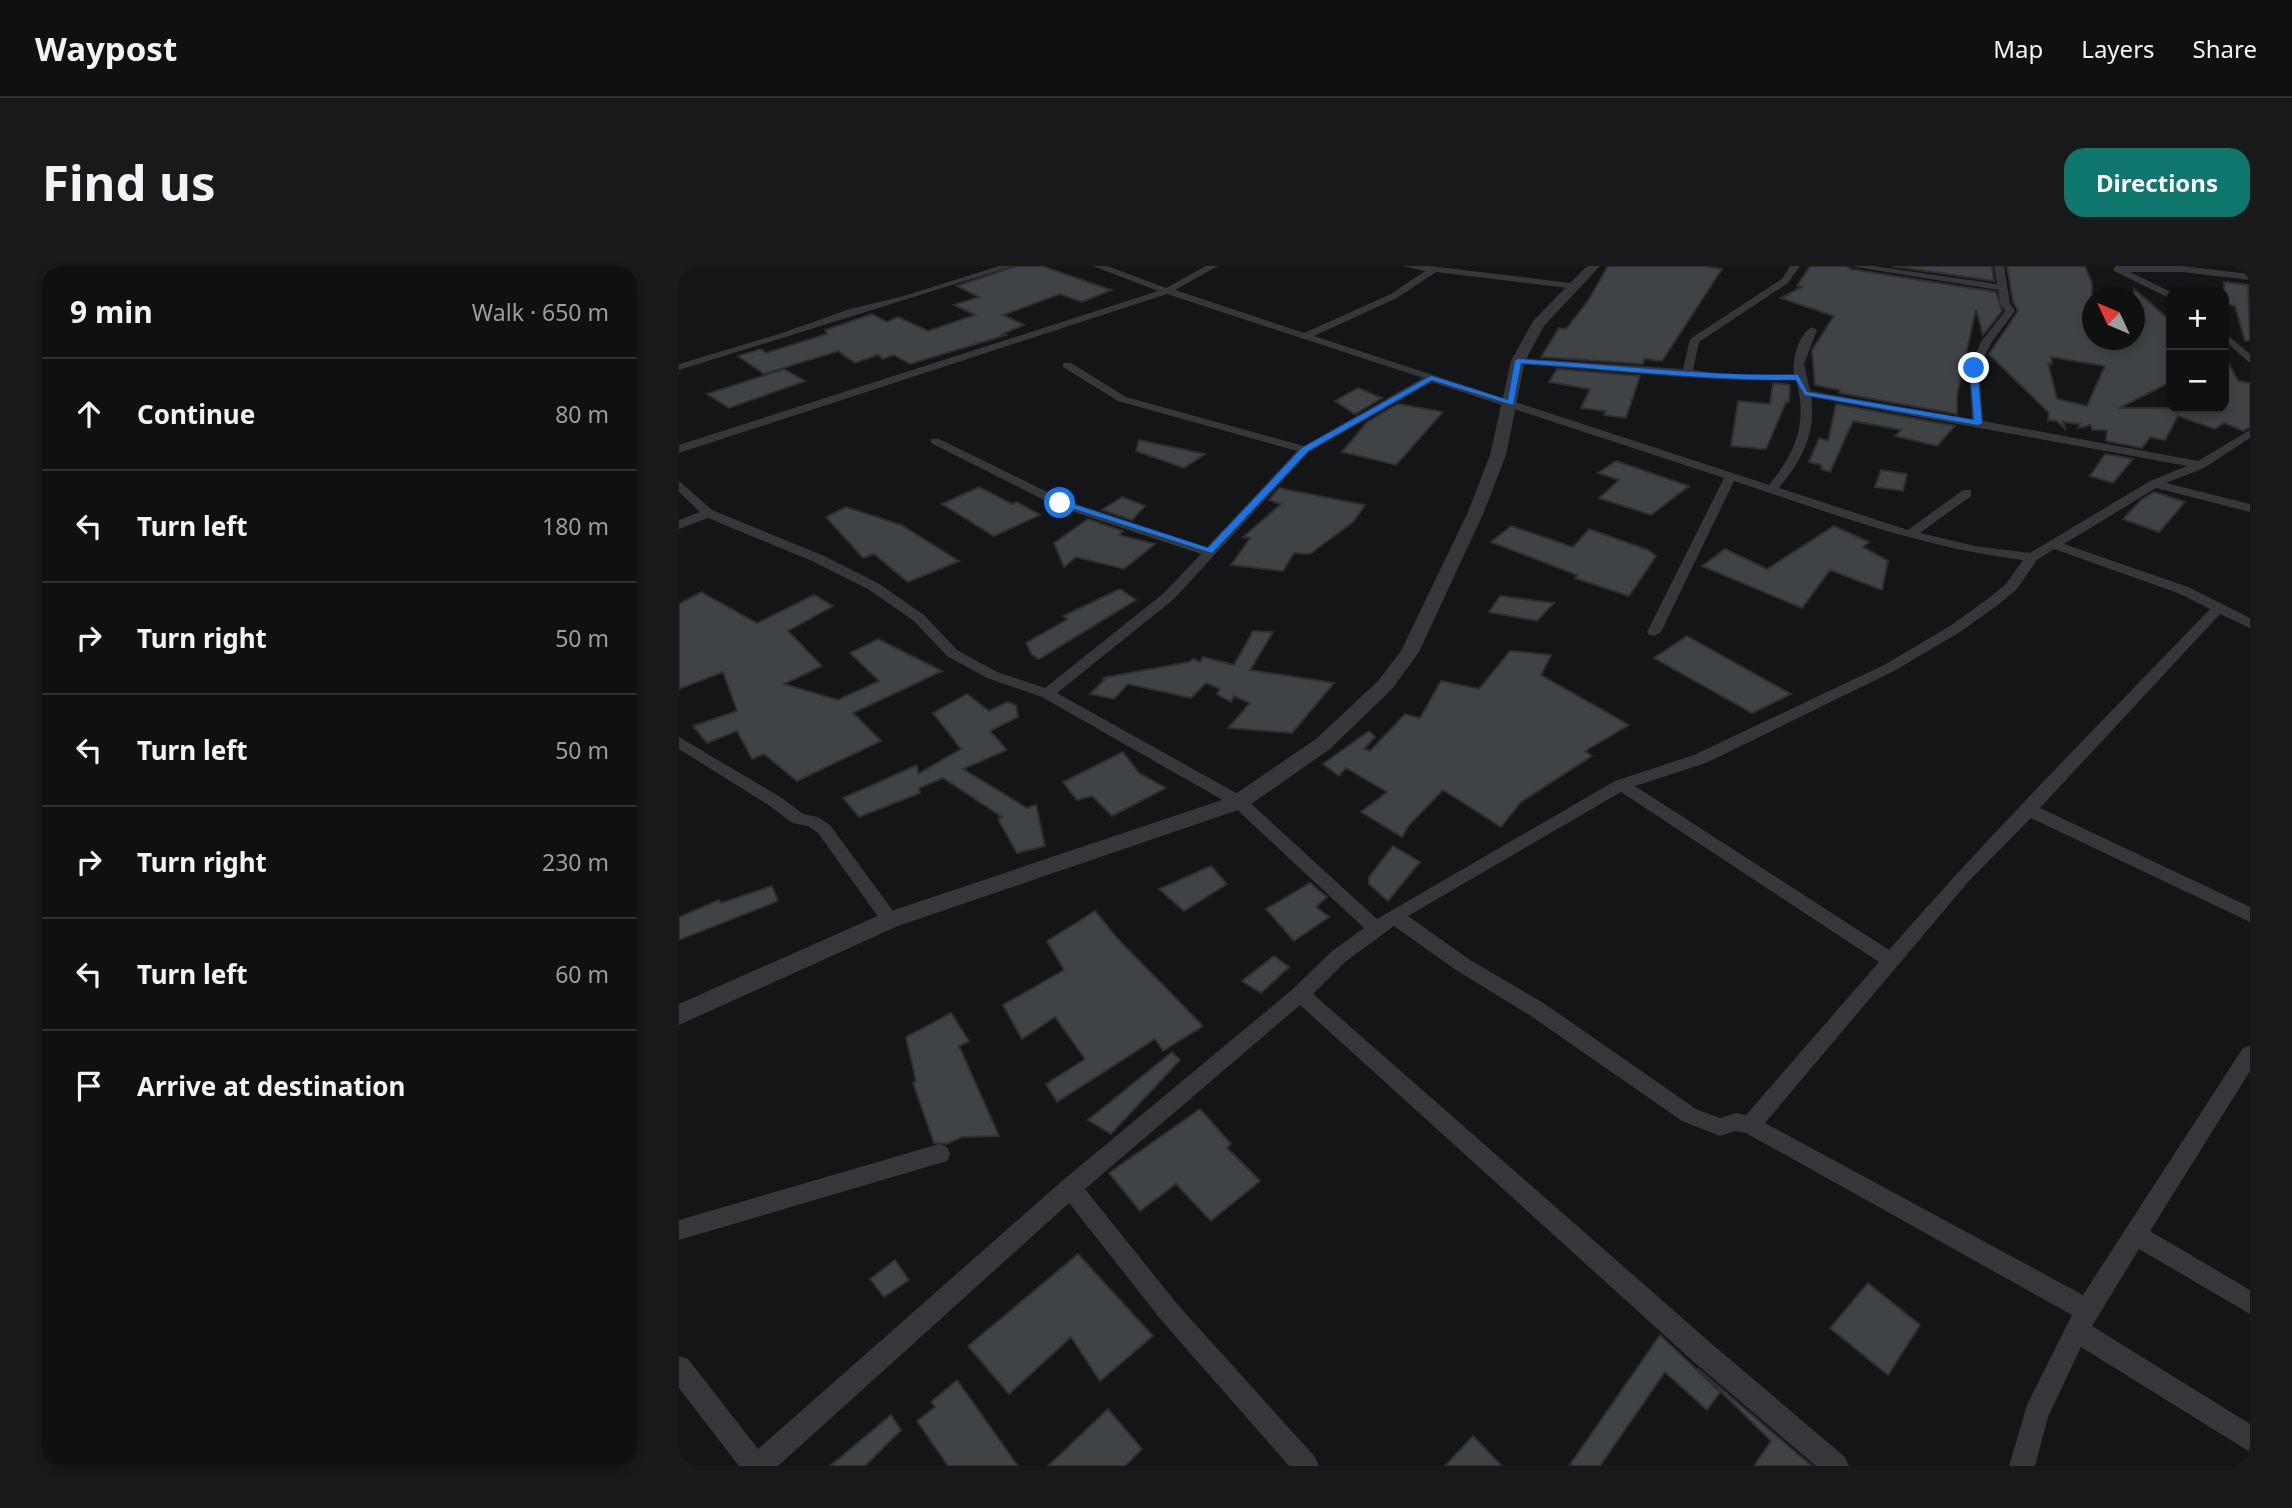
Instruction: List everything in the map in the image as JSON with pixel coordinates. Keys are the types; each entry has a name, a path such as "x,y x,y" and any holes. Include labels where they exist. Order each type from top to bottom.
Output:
{"street":[{"path":"679,367 853,311 907,298 1008,266"},
{"path":"1098,266 1910,535 2005,556 2032,557"},
{"path":"679,449 1167,291 1213,266"},
{"path":"1407,266 1576,286"},
{"path":"679,1015 890,920 1239,802 1323,744 1385,685 1410,652 1476,512 1498,455 1511,404 1518,361 1538,324 1594,266"},
{"path":"1687,372 1694,341 1785,281 1795,266"},
{"path":"1855,266 2004,288"},
{"path":"1978,423 1974,368 1986,342 2010,311 2005,303 1999,266"},
{"path":"2115,267 2236,271 2250,277"},
{"path":"2115,267 2166,293"},
{"path":"1305,336 1394,296 1433,270"},
{"path":"1772,489 1783,476 1805,436 1808,414 1805,393 1798,377 1801,348 1812,330"},
{"path":"2229,340 2250,360"},
{"path":"1518,361 1687,372 1727,378 1798,377"},
{"path":"1067,365 1122,398 1305,450"},
{"path":"1047,694 1169,596 1305,450 1431,378"},
{"path":"1805,393 2200,465"},
{"path":"679,1368 757,1466 1070,1188 1300,994 1338,957 1386,923 1621,785 1700,759 1889,668 1955,629 1994,601 2011,587 2032,557 2154,484 2200,465 2250,433"},
{"path":"936,441 1060,503 1209,552"},
{"path":"1654,632 1731,476"},
{"path":"2154,484 2250,508"},
{"path":"679,485 708,513 817,558 873,586 919,618 952,653 992,675 1047,694 1239,802 1386,923 1538,1010 1689,1115 1720,1127 1736,1122 1750,1125 2083,1321 2250,1439"},
{"path":"1910,535 1967,493"},
{"path":"679,525 708,513"},
{"path":"2055,545 2140,574 2219,607 2250,624"},
{"path":"1750,1125 1889,959 1962,877 2029,810 2219,607"},
{"path":"679,742 776,802 789,814 798,819 812,821 824,829 890,920"},
{"path":"1621,785 1889,959"},
{"path":"2029,810 2250,915"},
{"path":"1300,994 1705,1354 1836,1466"},
{"path":"2022,1466 2036,1414 2083,1321 2250,1054"},
{"path":"679,1230 939,1154"},
{"path":"1070,1188 1170,1313 1306,1466"},
{"path":"2135,1234 2250,1303"}],"building":[{"path":"1016,266 1042,266 1111,290 1082,302 1060,294 1003,315 1024,325 1002,334 1006,335 910,364 894,355 883,359 878,355 855,363 838,351 764,374 738,356 761,349 766,353 827,334 825,330 872,314 887,322 898,317 928,331 975,315 954,305 979,297 957,286"},
{"path":"1608,266 1704,266 1722,269 1662,361 1644,359 1643,364 1541,357 1559,328 1566,329 1588,301"},
{"path":"1810,266 1847,266 1850,269 1996,292 2002,311 1983,335 1976,309 1957,395 1957,414 1839,393 1840,390 1815,385 1812,350 1834,316 1781,298 1802,287 1797,286"},
{"path":"1892,266 1992,266 1994,281"},
{"path":"2007,266 2085,266 2092,287 2082,287 2082,350 2145,350 2145,299 2166,317 2166,384 2119,408 2166,408 2166,413 2229,413 2229,364 2238,381 2250,383 2250,427 2243,431 2224,423 2215,429 2178,416 2165,440 2150,437 2142,448 2106,441 2107,430 2092,430 2091,425 2078,428 2080,424 2063,422 2066,430 2057,421 2048,420 2049,413 1989,354 2018,311 2013,302","holes":["2051,357 2105,366 2087,406 2057,399 2048,363 2052,364"]},
{"path":"2224,282 2248,285 2250,340 2245,341 2235,306 2229,305 2229,287 2224,287"},
{"path":"784,369 805,381 729,408 707,394"},
{"path":"1557,369 1640,376 1626,418 1604,415 1606,411 1581,408 1590,389 1549,382"},
{"path":"1773,383 1790,385 1789,402 1786,402 1766,449 1731,446 1738,401 1770,404"},
{"path":"1358,388 1382,398 1355,414 1335,401"},
{"path":"1398,404 1443,412 1396,465 1342,452 1367,422"},
{"path":"1836,404 1955,426 1937,446 1895,436 1901,430 1853,421 1830,472 1821,469 1822,465 1809,462 1819,438 1828,441"},
{"path":"1139,440 1205,454 1184,468 1136,451"},
{"path":"2105,454 2133,459 2113,483 2090,476"},
{"path":"1616,461 1689,486 1651,515 1599,498 1619,480 1598,473"},
{"path":"1881,470 1907,474 1903,491 1875,487"},
{"path":"979,487 1012,504 1017,502 1040,515 994,536 942,504"},
{"path":"1279,488 1365,505 1353,522 1310,554 1294,553 1283,571 1231,565 1250,538 1243,537 1281,504 1269,500"},
{"path":"2154,492 2185,502 2159,532 2123,519 2141,500"},
{"path":"1122,497 1145,506 1132,520 1102,510"},
{"path":"846,507 901,525 959,561 908,582 874,554 863,558 826,517"},
{"path":"1088,519 1123,531 1119,535 1155,544 1124,569 1076,557 1064,567 1054,543"},
{"path":"1511,526 1573,547 1589,529 1648,550 1656,556 1629,596 1575,578 1577,575 1491,542"},
{"path":"1834,526 1869,542 1863,547 1888,561 1882,590 1830,570 1802,608 1702,566 1725,549 1767,569"},
{"path":"1120,589 1136,600 1039,659 1032,655 1026,643 1068,619 1063,616"},
{"path":"701,592 757,623 814,595 833,606 788,631 822,666 784,684 838,700 879,681 850,653 878,639 942,671 853,713 881,741 797,781 764,754 752,759 737,731 707,743 693,726 737,711 723,672 679,689 679,604"},
{"path":"1500,596 1554,603 1537,621 1489,612"},
{"path":"1253,631 1273,632 1250,670 1334,683 1292,733 1228,728 1250,703 1234,696 1231,702 1217,694 1220,689 1206,683 1191,698 1128,684 1114,699 1090,694 1105,679 1102,678 1189,662 1193,659 1200,662 1203,657 1234,665"},
{"path":"1687,636 1791,694 1752,713 1654,658"},
{"path":"1510,651 1551,655 1541,675 1629,725 1585,751 1592,756 1521,802 1501,827 1443,790 1409,825 1402,837 1361,812 1387,792 1346,768 1339,776 1323,764 1369,731 1375,737 1364,749 1370,751 1405,714 1420,718 1441,681 1479,689"},
{"path":"967,694 989,711 1007,702 1016,705 1018,717 990,731 1007,750 963,769 1027,808 1036,805 1045,846 1017,853 998,819 1002,817 943,778 919,788 920,793 859,817 843,798 917,765 918,774 961,749 933,713"},
{"path":"1123,752 1139,773 1166,788 1112,816 1092,796 1077,800 1063,782"},
{"path":"1393,846 1420,862 1388,901 1369,884 1369,877"},
{"path":"1211,866 1227,884 1184,911 1159,889"},
{"path":"1310,883 1327,897 1316,907 1329,917 1294,941 1266,909"},
{"path":"772,886 778,901 679,940 679,917 719,900 721,903"},
{"path":"1095,911 1117,938 1203,1026 1163,1051 1155,1039 1057,1102 1046,1084 1085,1059 1055,1017 1022,1039 1003,1005 1064,970 1047,941"},
{"path":"1274,956 1289,967 1261,993 1242,981"},
{"path":"951,1013 969,1041 959,1046 999,1136 962,1137 947,1144 934,1143 913,1083 916,1081 906,1037"},
{"path":"1172,1052 1180,1060 1111,1134 1088,1120"},
{"path":"1200,1109 1231,1144 1227,1148 1260,1181 1211,1221 1176,1184 1140,1211 1109,1173"},
{"path":"1078,1254 1153,1336 1100,1381 1071,1337 1009,1394 968,1346"},
{"path":"895,1260 909,1280 884,1297 870,1279"},
{"path":"1868,1283 1920,1325 1888,1375 1830,1328"},
{"path":"1660,1335 1720,1392 1707,1410 1665,1372 1600,1466 1569,1466"},
{"path":"1697,1368 1812,1466 1754,1466 1771,1441"},
{"path":"957,1380 1018,1466 948,1466 917,1421 935,1407 931,1402"},
{"path":"1108,1409 1142,1449 1125,1466 1048,1466"},
{"path":"891,1415 901,1430 865,1466 830,1466"},
{"path":"1473,1436 1502,1466 1445,1466"}],"route":[{"path":"1060,503 1209,552 1305,450 1431,378 1511,404 1518,361 1687,372 1727,378 1798,377 1805,393 1978,423 1974,368"}]}
